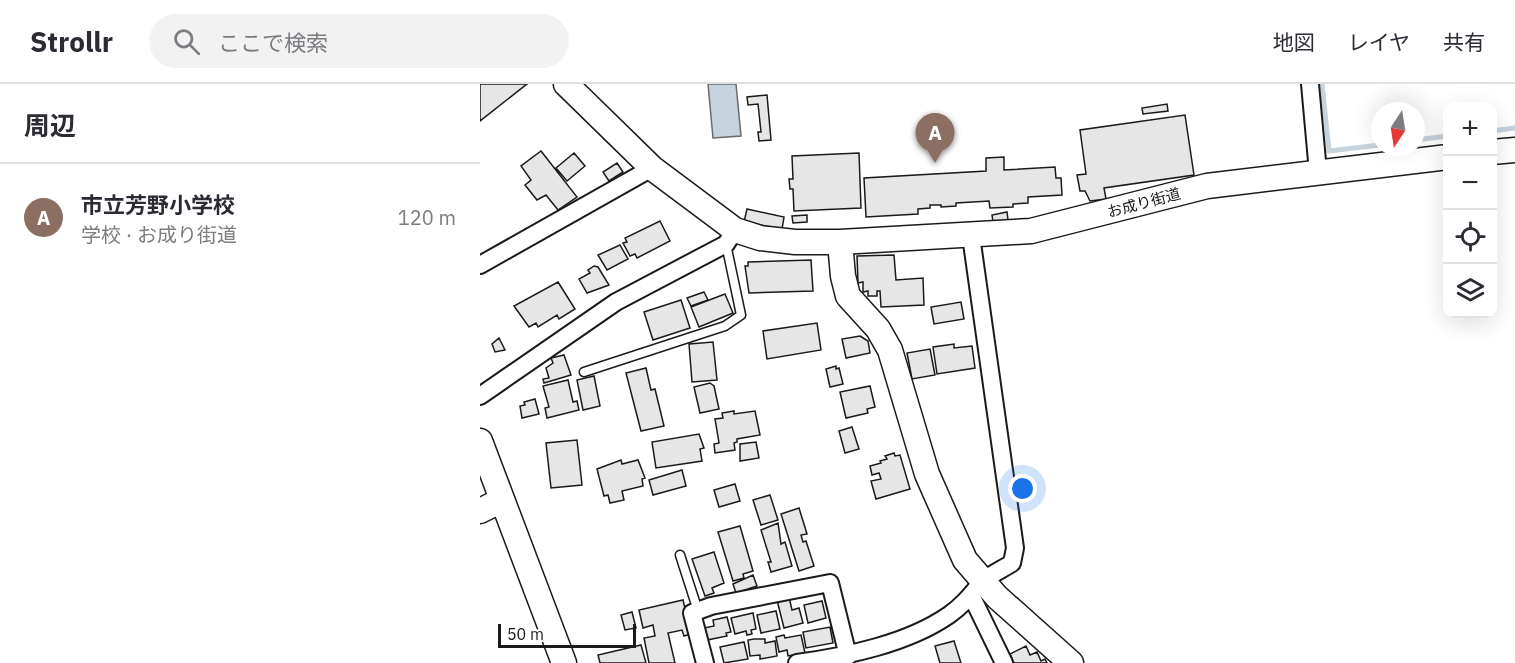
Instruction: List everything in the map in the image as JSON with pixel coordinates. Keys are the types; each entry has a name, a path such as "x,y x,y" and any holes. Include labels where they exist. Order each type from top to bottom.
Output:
{"street":[{"path":"480,396 616,302 730,237 651,168 566,84"},
{"path":"1310,84 1318,172"},
{"path":"1497,152 1515,150"},
{"name":"お成り街道","path":"730,237 840,242 1031,231 1207,186 1443,158"},
{"path":"480,265 651,168"},
{"path":"798,663 848,656 890,643 948,616 977,589 1012,563 1015,548 971,236"},
{"path":"840,242 843,276 848,296 878,328 890,350 927,474 977,589 1004,663"},
{"path":"480,441 564,663"},
{"path":"480,511 502,500"},
{"path":"705,663 692,613 830,583 848,656"},
{"path":"977,589 1071,663"}],"lane":[{"path":"584,372 725,326 741,315 730,237"},
{"path":"680,555 698,611"}],"shaded area":[{"path":"708,84 736,84 741,136 713,138"}],"building":[{"path":"480,84 527,84 480,121"},
{"path":"767,95 771,140 759,141 758,132 761,132 758,104 748,105 747,97"},
{"path":"1167,104 1168,111 1143,114 1142,108"},
{"path":"1185,115 1194,175 1104,188 1106,199 1090,201 1085,191 1080,191 1077,175 1086,174 1080,130"},
{"path":"541,151 577,197 558,210 546,195 537,200 525,185 531,180 521,166"},
{"path":"574,153 585,166 567,181 556,168"},
{"path":"859,153 861,208 794,211 793,189 790,189 789,179 793,179 792,156"},
{"path":"1004,157 1004,170 1055,167 1056,178 1061,178 1062,195 1028,197 1028,203 1013,204 1013,207 990,208 989,201 956,203 956,206 930,205 930,208 918,209 918,214 866,217 864,178 986,171 986,158"},
{"path":"617,163 623,172 609,181 603,172"},
{"path":"747,209 784,217 782,229 744,222"},
{"path":"1007,212 1008,220 993,222 992,215"},
{"path":"807,215 807,222 793,223 792,216"},
{"path":"660,221 670,241 637,258 635,254 630,256 623,243 627,242 625,238"},
{"path":"620,245 628,259 607,270 598,255"},
{"path":"894,255 896,280 923,278 924,305 881,307 880,291 877,291 877,296 868,296 868,291 863,292 863,282 858,283 857,256"},
{"path":"811,260 813,291 749,293 745,266 748,266 748,262"},
{"path":"594,266 598,267 609,285 587,293 579,279 590,273 588,270"},
{"path":"558,282 575,309 559,319 557,315 538,327 536,323 529,327 514,306"},
{"path":"704,292 708,300 691,306 687,298"},
{"path":"725,294 733,313 699,327 691,307"},
{"path":"681,300 690,328 653,340 644,312"},
{"path":"961,302 964,319 934,324 931,307"},
{"path":"817,323 821,350 767,359 763,331"},
{"path":"860,336 868,341 870,353 846,358 842,339"},
{"path":"499,338 505,350 495,352 492,344"},
{"path":"713,342 717,380 692,382 689,344"},
{"path":"954,344 954,348 972,346 975,368 937,374 933,347"},
{"path":"930,349 935,375 912,379 907,353"},
{"path":"564,355 571,375 544,383 543,379 549,378 546,368 553,363 551,358"},
{"path":"836,366 836,369 839,368 843,384 830,387 826,369"},
{"path":"646,368 651,390 655,389 664,426 641,431 626,373"},
{"path":"594,376 600,406 583,410 577,380"},
{"path":"568,380 573,402 577,401 579,410 547,418 545,408 549,407 543,386"},
{"path":"710,383 714,386 719,409 700,413 694,387"},
{"path":"870,386 875,407 867,409 868,413 846,418 840,392"},
{"path":"535,399 539,414 522,418 520,406 525,405 524,402"},
{"path":"734,411 734,414 755,411 760,435 737,439 734,443 735,450 715,453 714,444 719,443 715,419 723,418 722,413"},
{"path":"852,427 859,449 845,453 839,431"},
{"path":"699,434 704,448 700,449 702,461 656,468 652,442"},
{"path":"577,440 582,485 551,488 546,443"},
{"path":"756,442 759,458 740,461 740,444"},
{"path":"894,453 895,456 900,455 910,489 876,499 871,481 881,479 879,473 872,475 870,466 881,463 880,461 887,459 885,456"},
{"path":"621,460 622,464 638,460 645,478 642,479 643,486 622,491 624,500 610,503 608,495 604,496 597,469"},
{"path":"682,470 686,486 653,495 649,480"},
{"path":"735,484 740,501 719,507 714,490"},
{"path":"770,495 778,520 761,525 753,500"},
{"path":"799,508 807,534 801,535 803,542 806,541 814,566 799,571 781,514"},
{"path":"778,523 781,544 785,542 792,566 771,572 768,562 771,562 761,530"},
{"path":"740,526 753,571 743,574 744,578 733,581 718,532"},
{"path":"714,552 724,583 712,588 714,593 705,596 692,559"},
{"path":"753,575 757,586 736,593 733,584"},
{"path":"789,597 792,610 799,608 803,623 784,628 777,600"},
{"path":"683,600 691,634 684,636 682,630 668,633 675,663 649,663 644,638 655,636 653,625 643,628 639,610"},
{"path":"822,601 826,618 808,623 804,605"},
{"path":"776,611 780,629 761,633 757,615"},
{"path":"632,612 636,628 625,630 621,615"},
{"path":"753,613 756,629 751,630 752,634 747,635 746,631 735,634 731,618"},
{"path":"727,617 731,632 726,633 727,636 707,640 704,628 714,626 713,620"},
{"path":"830,627 833,643 806,648 803,632"},
{"path":"784,635 785,638 801,635 805,653 788,656 787,650 779,652 776,637"},
{"path":"765,639 765,643 775,641 777,656 760,659 760,655 750,656 748,640"},
{"path":"954,641 961,663 940,663 935,646"},
{"path":"744,642 748,659 724,663 720,647"},
{"path":"641,645 646,663 600,663 598,655"},
{"path":"1026,646 1030,655 1037,652 1041,661 1045,659 1047,663 1014,663 1010,654"}],"waterway":[{"path":"1322,84 1329,151 1371,146"},
{"path":"1497,130 1515,128"},
{"path":"1425,139 1443,137"}],"place":[{"name":"市立芳野小学校","path":"935,163"}]}
